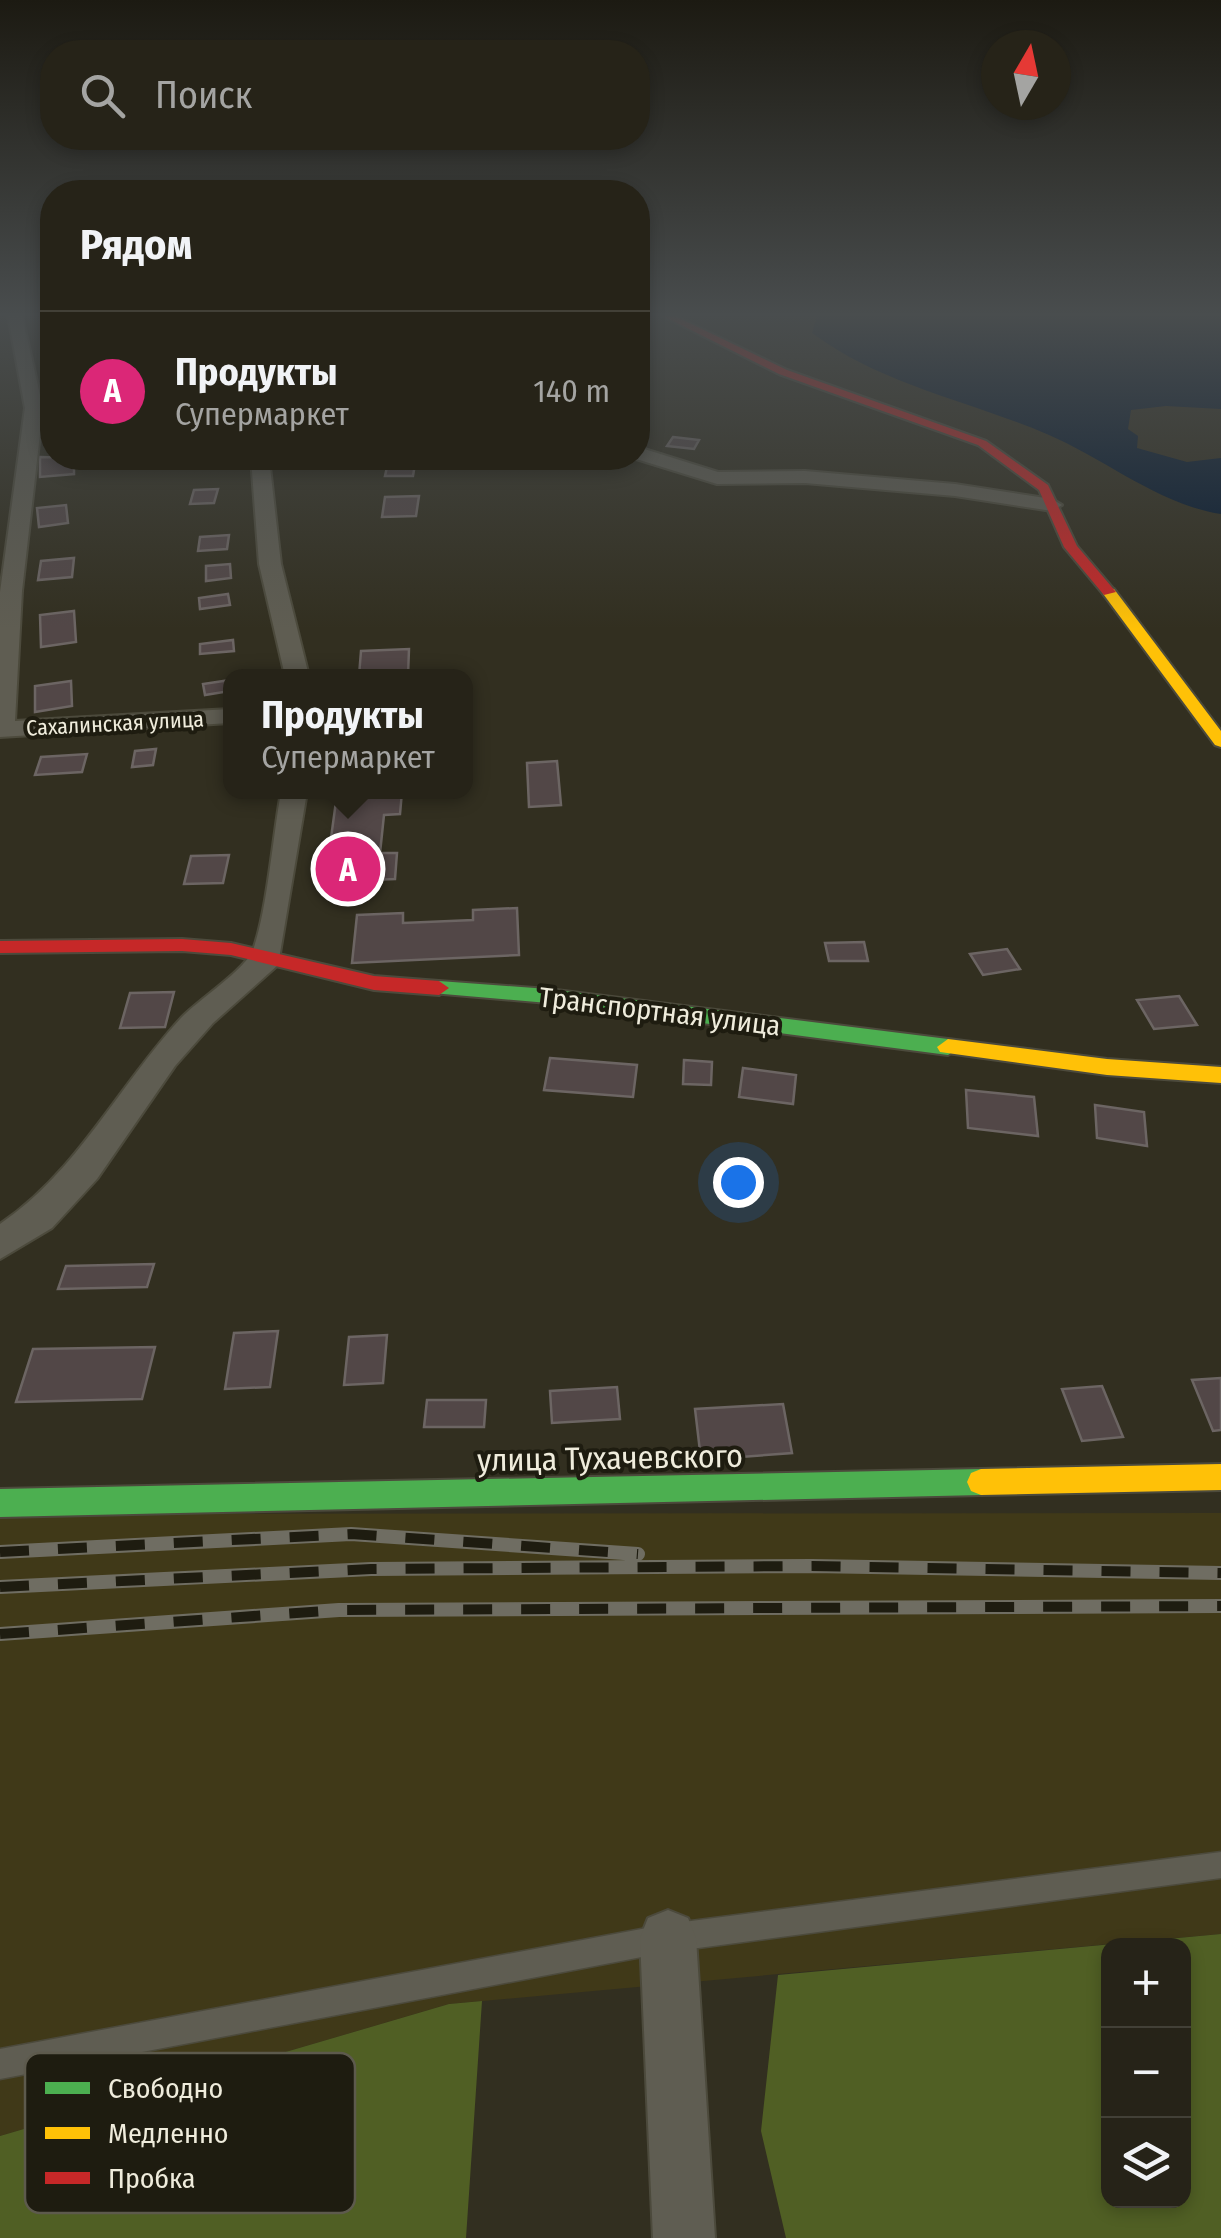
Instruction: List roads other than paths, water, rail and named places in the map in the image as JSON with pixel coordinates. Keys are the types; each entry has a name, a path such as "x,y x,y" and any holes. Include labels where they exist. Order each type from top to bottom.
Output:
{"street":[{"path":"1,729 6,592 32,420"},
{"path":"919,420 982,443 1044,488 1071,547 1142,632 1221,742"},
{"path":"650,457 717,478 805,476 955,490 1052,505"},
{"path":"261,470 270,564 294,669"},
{"name":"Сахалинская улица","path":"1,729 223,716"},
{"path":"0,1244 39,1216 73,1181 163,1058 202,1015 268,958 293,799"},
{"name":"Транспортная улица","path":"0,947 182,945 268,958 374,983 548,996 1107,1068 1221,1074"},
{"name":"улица Тухачевского","path":"0,1504 1221,1477"},
{"path":"668,1938 684,2238"}],"lane":[{"path":"58,2053 668,1938 1221,1865"},
{"path":"0,2064 25,2059"}],"water":[{"path":"1012,420 1129,420 1128,429 1138,436 1137,448 1187,462 1221,458 1221,514 1176,501"}],"railway":[{"path":"0,1552 351,1534 638,1554"},
{"path":"0,1587 371,1569 812,1566 1221,1573"},
{"path":"0,1634 339,1610 1221,1606"}],"place":[{"name":"Продукты","path":"348,869"}]}
